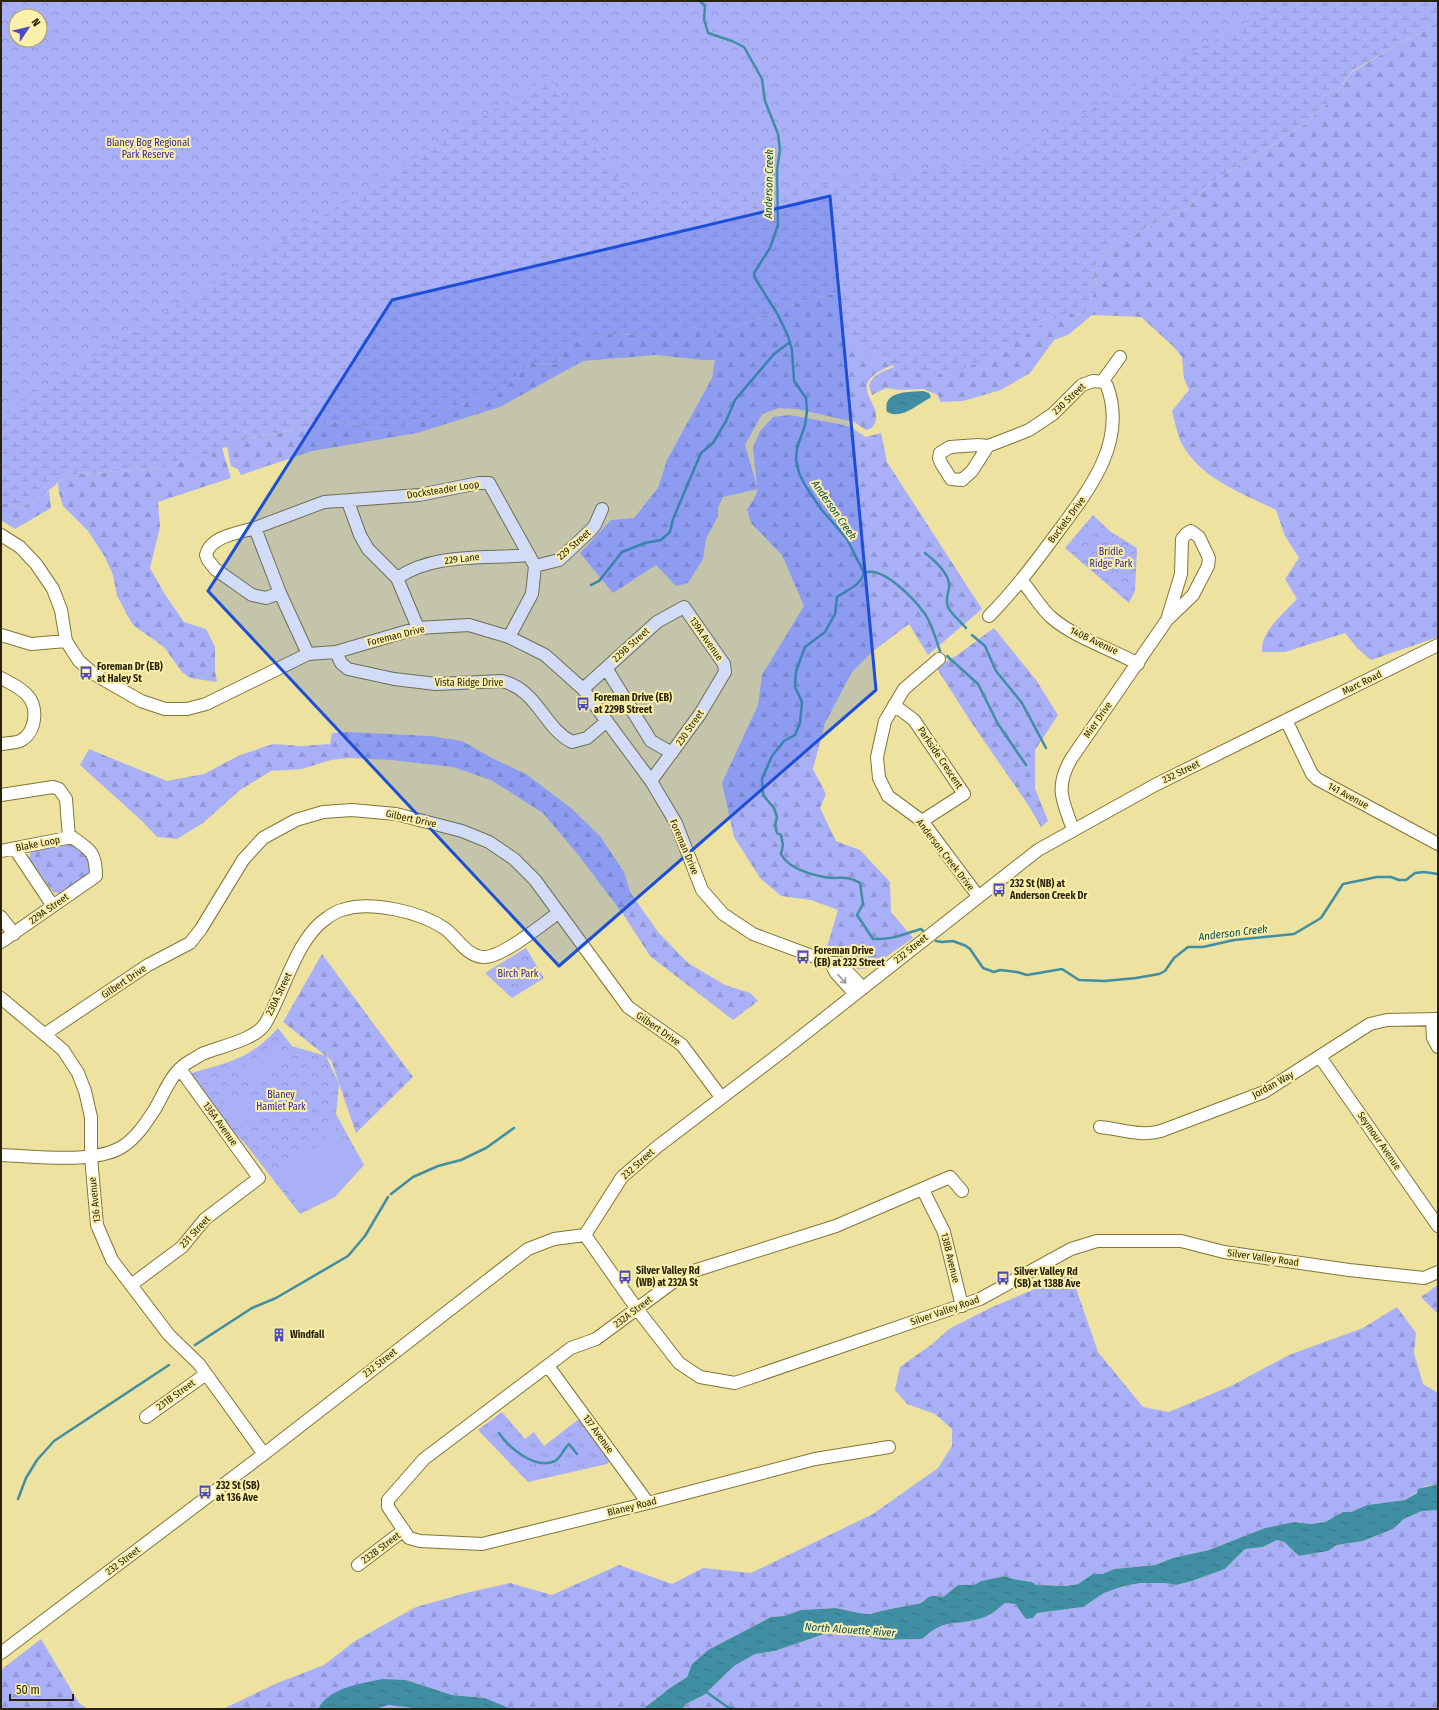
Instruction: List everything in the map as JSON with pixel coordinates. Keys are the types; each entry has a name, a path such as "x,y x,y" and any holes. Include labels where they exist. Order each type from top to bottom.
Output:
{"street":[{"path":"1102,382 1120,357"},
{"name":"230 Street","path":"988,446 1041,423 1053,414 1082,385 1093,381 1102,382"},
{"name":"Buckels Drive","path":"989,616 1021,580 1087,493 1096,478 1109,445 1114,408 1107,386 1102,382"},
{"name":"Docksteader Loop","path":"280,593 266,598 257,597 215,569 208,560 207,551 213,543 324,502 348,502 419,495 480,483 489,483 532,561"},
{"path":"348,502 360,535 368,549 397,578 418,628"},
{"name":"229 Street","path":"532,561 549,564 562,557 595,525 602,509"},
{"path":"255,528 280,593 308,654"},
{"name":"Mier Drive","path":"1073,828 1061,796 1063,775 1071,759 1168,620 1193,595 1209,561 1209,555 1199,537 1192,531 1186,534 1182,539 1181,574 1168,620"},
{"name":"Foreman Drive","path":"1,535 20,547 36,564 53,589 61,610 66,641 79,661 94,674 141,701 165,709 187,709 206,704 308,654 336,652 418,628 469,625 509,637 545,655 583,689 652,781 676,823 702,890 723,914 753,934 832,963 839,963 859,991"},
{"name":"229 Lane","path":"397,578 408,571 432,563 469,557 532,561"},
{"path":"509,637 532,594 532,561"},
{"name":"140B Avenue","path":"1021,580 1046,612 1061,625 1077,635 1117,652 1138,664"},
{"name":"229B Street","path":"583,689 657,622 684,607"},
{"name":"139A Avenue","path":"684,607 724,664 725,672"},
{"path":"1,635 31,644 66,641"},
{"name":"Marc Road","path":"1286,720 1438,645"},
{"name":"Vista Ridge Drive","path":"336,652 341,663 348,669 394,679 417,683 502,681 512,684 527,694 559,732 572,742 587,738 607,721"},
{"name":"Anderson Creek Drive","path":"939,660 904,689 885,721 877,757 879,778 888,796 922,822 978,896"},
{"path":"606,668 651,741 672,753"},
{"name":"230 Street","path":"652,781 700,714 725,672"},
{"path":"1,678 19,687 29,696 34,707 35,721 30,732 20,741 1,744"},
{"name":"Parkside Crescent","path":"894,705 914,720 964,794 922,822"},
{"name":"232 Street","path":"1,1653 264,1454 528,1249 554,1238 585,1235 622,1177 657,1147 1038,850 1073,828 1155,785 1286,720"},
{"name":"141 Avenue","path":"1286,720 1312,774 1317,779 1438,844"},
{"path":"1,795 53,787 59,789 66,799 69,838"},
{"name":"Gilbert Drive","path":"45,1034 148,965 190,943 201,929 243,860 263,838 296,820 323,812 352,810 396,814 462,831 489,842 514,859 535,880 628,1008 682,1045 721,1097"},
{"name":"Blake Loop","path":"1,851 72,838 88,848 96,860 96,876"},
{"path":"15,849 53,906"},
{"name":"229A Street","path":"1,942 96,876"},
{"name":"230A Street","path":"1,1155 91,1157 120,1148 132,1139 154,1109 167,1085 184,1064 203,1053 231,1045 264,1026 307,937 325,919 342,910 364,906 396,909 425,918 444,928 473,954 484,958 502,952 558,913"},
{"path":"1,917 14,934"},
{"name":"136 Avenue","path":"1,998 63,1050 78,1073 85,1091 91,1117 91,1157 97,1225 112,1260 169,1335 195,1360 206,1374 264,1454"},
{"path":"1435,1019 1433,1038 1438,1047"},
{"name":"Jordan Way","path":"1100,1127 1145,1134 1161,1131 1256,1096 1320,1057 1370,1024 1378,1021 1435,1019"},
{"name":"Seymour Avenue","path":"1320,1057 1438,1226"},
{"name":"136A Avenue","path":"180,1070 259,1178"},
{"name":"232A Street","path":"388,1507 388,1500 424,1460 574,1346 596,1339 684,1274 836,1226 923,1190 950,1177 962,1191"},
{"name":"231 Street","path":"131,1285 182,1247 206,1219 259,1178"},
{"name":"138B Avenue","path":"923,1190 944,1232 962,1306"},
{"name":"Silver Valley Road","path":"585,1235 637,1309 679,1363 700,1377 735,1383 980,1299 1071,1249 1097,1241 1181,1241 1224,1252 1417,1278 1429,1277 1438,1272"},
{"name":"137 Avenue","path":"548,1366 648,1503"},
{"name":"231B Street","path":"146,1417 206,1374"},
{"name":"Blaney Road","path":"388,1507 409,1538 420,1541 482,1544 648,1503 815,1459 889,1447"},
{"name":"232B Street","path":"358,1565 404,1530"}],"highlighted area":[{"path":"830,196 876,690 559,966 208,591 392,300"}],"green space":[{"path":"1,1 1438,1 1438,23 1352,71 1330,101 1304,125 1207,185 1187,209 1132,235 1108,250 1093,268 1097,286 1084,315 1067,313 1039,326 997,354 952,374 914,373 896,370 889,360 872,356 838,333 836,293 802,301 717,334 687,326 659,335 601,334 574,341 556,364 531,363 504,388 389,431 335,422 250,438 205,455 162,468 67,475 42,496 21,508 1,502"},
{"name":"Blaney Bog Regional Park Reserve","path":"1,1 1286,1 998,161 640,210 549,76 1,414"},
{"path":"1438,23 1438,637 1371,660 1358,649 1345,633 1285,652 1262,652 1262,645 1269,630 1297,599 1285,579 1299,558 1285,536 1276,510 1236,491 1211,476 1190,456 1182,444 1177,432 1172,411 1189,390 1184,378 1182,357 1174,347 1141,317 1092,315 1068,335 1054,340 1030,373 1001,390 963,401 940,402 938,395 923,389 900,390 886,388 872,395 869,385 873,378 879,373 894,367 896,370 1039,326 1067,312 1084,315 1097,286 1093,268 1108,250 1132,235 1187,209 1207,185 1304,125 1330,101 1352,72"},
{"path":"837,293 872,356 889,360 893,365 877,373 869,381 867,388 875,411 876,419 872,428 866,430 854,422 797,409 779,408 762,414 745,445 757,486 753,448 760,431 773,417 790,415 839,424 851,427 866,437 881,433 887,462 982,609 928,655 909,624 872,652 852,672 825,723 813,769 826,794 820,808 836,841 860,850 890,882 891,912 913,938 870,968 858,969 827,947 838,910 811,900 781,896 760,878 734,837 722,783 758,705 762,675 804,606 782,555 751,523 747,509 753,501 758,489 723,497 718,508 718,516 706,539 703,559 688,583 676,586 656,565 613,593 580,553 611,520 634,518 658,488 667,460 712,378 715,360 656,355 583,361 500,407 417,433 312,451 241,475 238,469 231,466 227,446 250,438 335,422 389,431 504,388 531,363 556,364 574,341 601,334 659,335 687,326 717,334 802,301"},
{"path":"222,448 231,478 158,502 160,527 150,568 164,593 184,622 206,629 215,647 215,671 217,682 190,678 182,672 164,647 133,625 117,596 113,575 105,557 88,531 63,506 58,483 67,475 162,468"},
{"path":"49,491 51,508 15,529 1,520 1,502 21,508"},
{"name":"Bridle Ridge Park","path":"1093,515 1111,532 1137,548 1135,591 1129,603 1065,548"},
{"path":"994,628 1036,680 1058,715 1035,750 1035,788 1048,821 1041,827 1029,806 971,722 936,667 956,656"},
{"path":"347,732 430,736 462,741 492,758 526,774 571,808 600,836 624,872 630,892 658,932 688,963 725,985 750,993 758,1001 733,1020 650,956 623,914 579,856 543,813 491,780 453,767 391,760 349,758 331,760 302,769 271,771 240,790 203,823 177,839 157,837 142,821 80,765 89,749 167,781 204,774 240,755 273,744 301,746 330,744 332,733"},
{"path":"67,842 77,847 86,856 91,866 91,872 86,879 61,894 53,892 29,859 31,852 35,850"},
{"name":"Birch Park","path":"526,948 544,978 512,998 485,973"},
{"path":"322,954 413,1077 356,1133 331,1060 283,1022"},
{"name":"Blaney Hamlet Park","path":"278,1028 292,1046 326,1056 339,1084 336,1114 364,1165 335,1197 300,1214 247,1146 191,1087 192,1073 229,1062 249,1053 258,1047"},
{"path":"272,1046 284,1062 256,1082 244,1066"},
{"path":"253,1099 262,1114 240,1124 223,1105 223,1100"},
{"path":"334,1126 361,1164 335,1195 302,1210 275,1172 298,1155 317,1148"},
{"path":"1071,1274 1098,1352 1143,1407 1169,1412 1233,1385 1289,1355 1363,1328 1397,1307 1416,1333 1414,1353 1423,1384 1438,1393 1438,1484 1426,1486 1405,1500 1367,1505 1351,1512 1343,1512 1325,1522 1311,1524 1294,1522 1265,1528 1209,1550 1173,1558 1155,1565 1114,1569 1102,1574 1093,1574 1078,1584 1067,1586 1036,1585 1032,1582 1005,1576 981,1581 974,1585 958,1585 943,1597 932,1596 921,1603 888,1609 871,1614 836,1608 801,1610 784,1616 771,1617 708,1650 692,1664 687,1677 643,1709 511,1709 485,1698 452,1695 406,1680 319,1707 318,1709 223,1709 275,1684 324,1665 355,1641 416,1607 510,1583 552,1595 619,1565 672,1584 703,1568 751,1573 873,1514 938,1468 952,1446 952,1429 935,1414 907,1404 895,1390 900,1367 931,1345 949,1329 990,1308"},
{"path":"1438,1285 1438,1314 1421,1297"},
{"path":"502,1412 525,1439 534,1432 544,1446 579,1419 610,1461 607,1464 528,1482 478,1430"},
{"path":"1438,1510 1438,1709 682,1709 686,1704 704,1695 734,1666 755,1654 775,1651 833,1631 848,1632 883,1640 922,1639 930,1632 943,1625 970,1621 987,1616 1005,1603 1015,1604 1026,1619 1032,1618 1037,1613 1083,1607 1104,1593 1124,1586 1141,1583 1165,1583 1176,1585 1192,1581 1225,1569 1245,1549 1263,1547 1277,1540 1284,1542 1299,1556 1328,1551 1337,1545 1363,1541 1393,1529 1404,1519 1422,1511"},
{"path":"41,1639 79,1703 88,1709 1,1709 1,1670"},
{"path":"388,1705 420,1709 360,1709 378,1708"}],"water":[{"path":"923,391 929,393 931,397 909,411 898,414 887,412 886,405 892,396"},
{"name":"North Alouette River","path":"1438,1484 1438,1510 1422,1511 1404,1519 1393,1529 1363,1541 1337,1545 1328,1551 1299,1556 1284,1542 1277,1540 1263,1547 1245,1549 1225,1569 1192,1581 1176,1585 1165,1583 1141,1583 1124,1586 1104,1593 1083,1607 1037,1613 1033,1618 1026,1619 1015,1604 1005,1603 987,1616 970,1621 943,1625 930,1632 922,1639 883,1640 848,1632 833,1631 775,1651 755,1654 734,1666 704,1695 686,1704 682,1709 643,1709 687,1677 692,1664 708,1650 771,1617 784,1616 801,1610 836,1608 871,1614 888,1609 921,1603 932,1596 943,1597 958,1585 974,1585 981,1581 1005,1576 1032,1582 1036,1585 1067,1586 1078,1584 1093,1574 1102,1574 1114,1569 1155,1565 1173,1558 1209,1550 1265,1528 1294,1522 1311,1524 1325,1522 1343,1512 1351,1512 1367,1505 1405,1500 1417,1493 1418,1489"},
{"path":"382,1679 406,1680 452,1695 485,1698 511,1709 420,1709 388,1705 379,1708 318,1709 323,1702 338,1691 355,1685"}],"waterway":[{"name":"Anderson Creek","path":"700,1 705,6 704,19 708,33 732,41 744,47 762,79 765,101 778,134 780,150 777,170 778,225 770,248 754,273 755,278 778,315 788,336 792,350 794,381 806,398 807,411 805,425 797,448 796,460 799,473 821,509 847,539 864,573 857,584 837,597 835,614 825,632 805,647 796,671 795,687 802,702 800,723 795,735 784,741 772,756 762,779 763,795 774,808 777,817 775,825 777,833 781,835 783,845 781,854 784,859 794,867 812,874 829,878 850,879 860,883 863,904 857,915 873,939 892,938 921,929 923,931"},
{"path":"591,585 599,581 622,552 645,543 661,540 670,532 673,519 701,453 713,443 726,421 735,400 774,354 790,342"},
{"path":"925,553 937,563 945,573 949,583 947,599 949,610 966,628"},
{"path":"864,573 872,572 889,579 898,585 914,601 932,627 940,651"},
{"path":"972,635 985,646 996,671 1022,703 1046,748"},
{"path":"947,656 978,684 998,724 1026,765"},
{"name":"Anderson Creek","path":"936,941 953,941 966,946 970,949 983,968 994,972 1000,970 1027,975 1062,969 1079,980 1105,981 1136,978 1159,974 1165,971 1174,958 1188,947 1203,947 1234,940 1294,934 1321,918 1343,884 1377,877 1391,877 1399,880 1406,880 1415,873 1424,872 1438,874"},
{"path":"391,1194 413,1177 438,1166 461,1160 486,1148 514,1128"},
{"path":"195,1345 252,1308 276,1298 348,1256 365,1236 388,1197"},
{"path":"18,1499 26,1478 37,1460 54,1441 169,1365"},
{"path":"499,1433 503,1439 516,1451 539,1463 555,1461 569,1444 577,1454"},
{"path":"705,1691 729,1708 735,1709"}],"place":[{"name":"Foreman Dr (EB) at Haley St","path":"86,673"},
{"name":"Foreman Drive (EB) at 229B Street","path":"583,704"},
{"name":"232 St (NB) at Anderson Creek Dr","path":"999,890"},
{"name":"Foreman Drive (EB) at 232 Street","path":"803,957"},
{"name":"Silver Valley Rd (WB) at 232A St","path":"625,1277"},
{"name":"Silver Valley Rd (SB) at 138B Ave","path":"1003,1278"},
{"name":"Windfall","path":"279,1335"},
{"name":"232 St (SB) at 136 Ave","path":"205,1492"}]}
